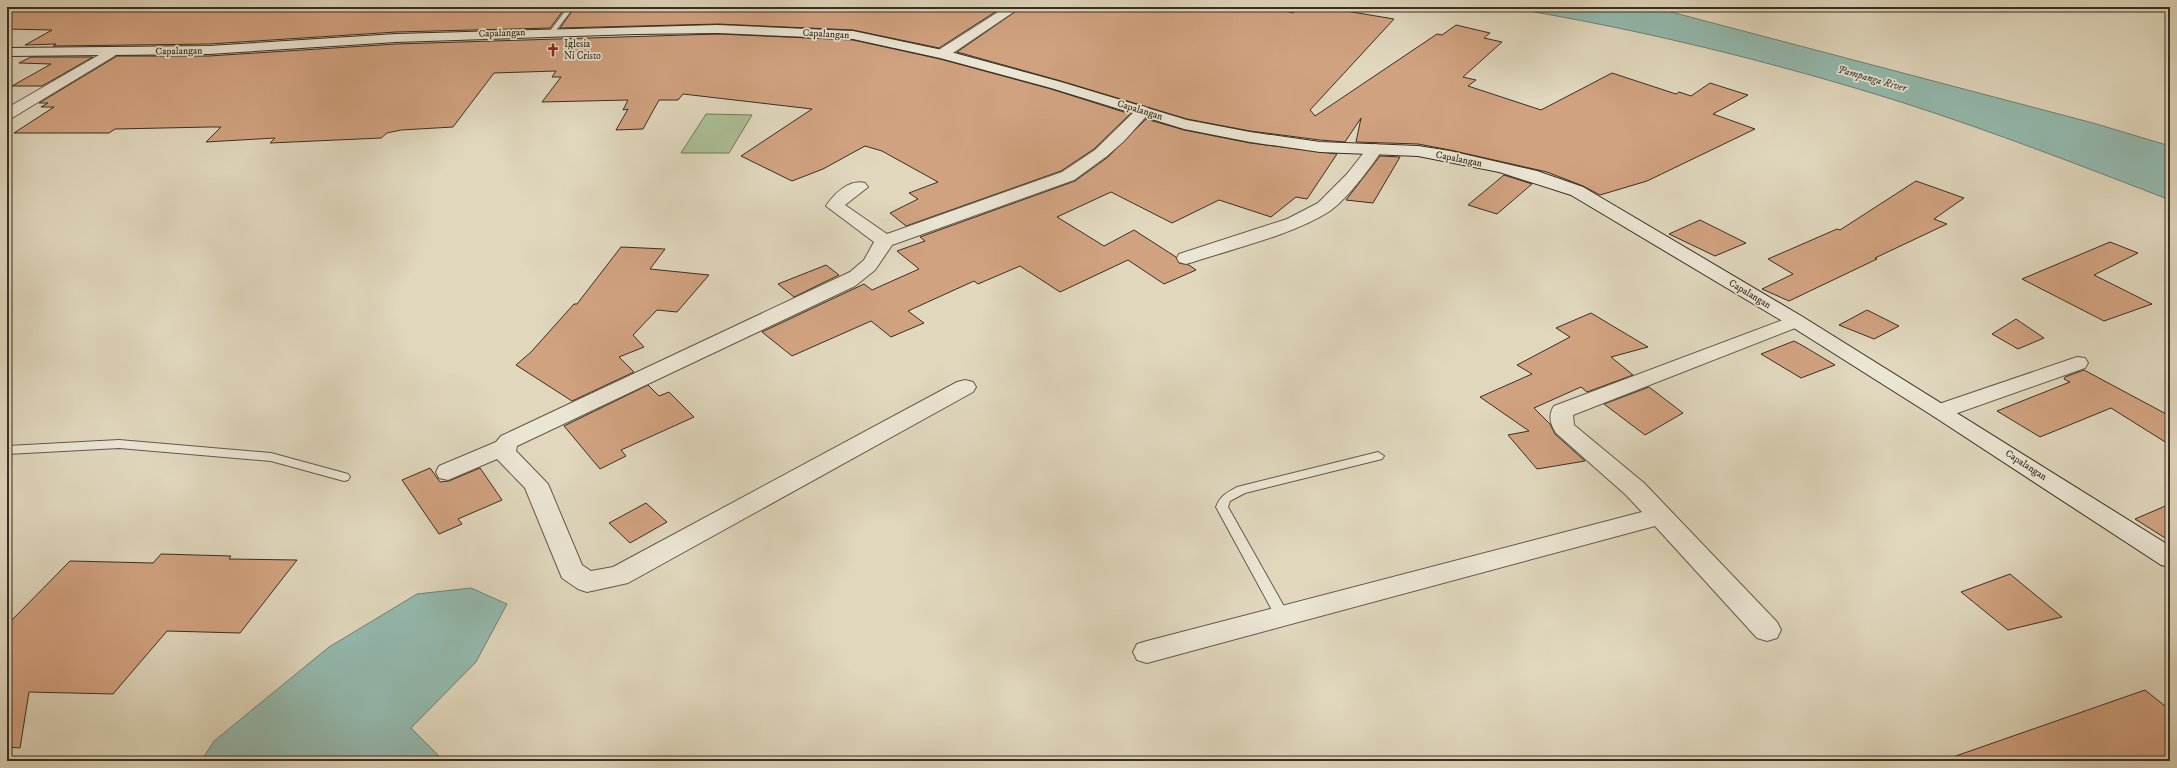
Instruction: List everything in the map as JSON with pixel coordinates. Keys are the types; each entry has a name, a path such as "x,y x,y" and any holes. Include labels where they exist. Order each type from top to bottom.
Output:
{"street":[{"path":"942,54 1015,7"},
{"name":"Capalangan","path":"7,52 209,50 396,38 553,31 718,29 853,35 942,54 1184,124 1250,137 1320,147 1418,151 1450,156 1531,175 1577,191 1796,321 1941,411 2170,558"},
{"path":"7,115 111,52"},
{"path":"448,472 504,447 509,441 848,282 863,272 871,262 877,250 885,242 1068,176 1101,153 1118,138 1143,111"},
{"path":"1186,258 1293,223 1324,206 1353,178 1375,149"},
{"path":"859,187 840,198 835,206 885,242"},
{"path":"1767,630 1636,489 1564,428 1561,419 1562,411 1796,321"},
{"path":"1941,411 2077,363"},
{"path":"504,447 505,453 536,484 571,572 587,582 618,576 965,387"},
{"path":"1147,652 1662,516"}],"lane":[{"path":"553,31 571,7"},
{"path":"7,450 119,444 271,457 344,477"},
{"path":"1283,617 1222,507 1225,499 1241,490 1378,456"}],"green space":[{"path":"706,114 752,115 729,153 681,153"}],"water":[{"name":"Pampanga River","path":"1505,7 1652,7 2093,123 2170,146 2170,200 2005,137 1855,88 1756,60 1656,36"},
{"path":"471,588 507,604 476,662 411,728 444,761 201,761 214,741 329,647 417,594"}],"building":[{"path":"7,7 241,7 238,9 292,7 566,7 550,28 396,32 209,44 53,46 56,44 25,45 52,30 7,29"},
{"path":"575,7 1003,7 939,48 853,30 718,24 560,28"},
{"path":"1022,7 1271,7 1293,13 1298,7 1322,7 1394,19 1310,110 1315,116 1437,34 1442,35 1456,25 1490,33 1484,38 1502,42 1463,77 1476,80 1468,86 1541,110 1612,73 1676,94 1679,92 1691,96 1710,83 1748,95 1713,114 1755,129 1647,181 1600,195 1583,186 1547,172 1450,150 1418,144 1356,142 1361,118 1345,142 1250,131 1187,119 1061,81 957,52"},
{"path":"718,34 853,40 940,59 1051,89 1130,114 1094,149 1061,171 906,226 890,213 918,199 909,193 938,182 882,151 865,146 823,169 792,181 741,156 812,109 683,94 678,100 659,100 643,129 616,130 628,109 623,110 628,100 542,102 561,77 552,77 556,71 494,73 453,127 401,130 387,133 381,138 270,143 275,138 206,142 221,127 115,129 109,133 14,133 54,107 41,107 48,103 39,103 117,56 209,56 396,44"},
{"path":"31,57 93,57 42,86 12,86 51,64 19,63"},
{"path":"1146,119 1184,130 1250,143 1337,154 1307,199 1296,197 1271,217 1219,200 1172,223 1111,192 1057,217 1104,246 1134,230 1176,257 1179,263 1189,265 1196,270 1164,284 1128,260 1060,292 1020,266 978,284 974,281 908,311 924,323 891,337 871,321 792,356 762,332 864,284 872,290 919,269 897,251 925,241 920,237 1075,181 1108,157"},
{"path":"1380,156 1400,157 1373,203 1346,200"},
{"path":"1504,175 1532,184 1497,214 1468,205"},
{"path":"1916,181 1964,198 1934,219 1947,224 1789,301 1762,289 1793,274 1768,259 1837,229 1840,230"},
{"path":"1700,220 1746,243 1715,256 1669,234"},
{"path":"2110,242 2138,253 2094,275 2152,304 2104,321 2022,279"},
{"path":"621,247 665,249 650,269 709,275 677,312 657,310 633,335 644,347 619,357 634,372 572,401 516,365 531,352 574,304 577,304"},
{"path":"826,265 839,275 794,297 778,284"},
{"path":"1867,310 1899,326 1874,339 1839,325"},
{"path":"1591,313 1648,347 1611,357 1633,375 1587,392 1581,387 1534,408 1550,424 1555,434 1585,461 1537,469 1508,435 1529,431 1480,397 1532,374 1517,365 1570,337 1556,328"},
{"path":"2016,319 2044,338 2018,349 1992,334"},
{"path":"1794,341 1835,365 1801,378 1761,354"},
{"path":"2084,370 2170,416 2170,445 2111,408 2040,437 1997,411 2070,382 2064,379 2065,377"},
{"path":"648,385 659,396 669,392 694,417 621,450 626,456 600,469 564,426"},
{"path":"1649,387 1683,413 1645,435 1604,404"},
{"path":"430,468 440,482 449,481 480,468 502,500 458,519 462,524 439,534 402,480"},
{"path":"646,503 667,522 630,543 609,523"},
{"path":"2170,504 2170,541 2135,519"},
{"path":"161,554 231,556 229,559 297,560 240,633 167,631 113,694 29,692 20,748 7,747 7,625 70,561 153,563"},
{"path":"2010,574 2062,617 2008,630 1961,592"},
{"path":"2145,690 2170,710 2170,757 2159,761 1950,761 1950,758"}],"place":[{"name":"Iglesia Ni Cristo","path":"553,50"}]}
